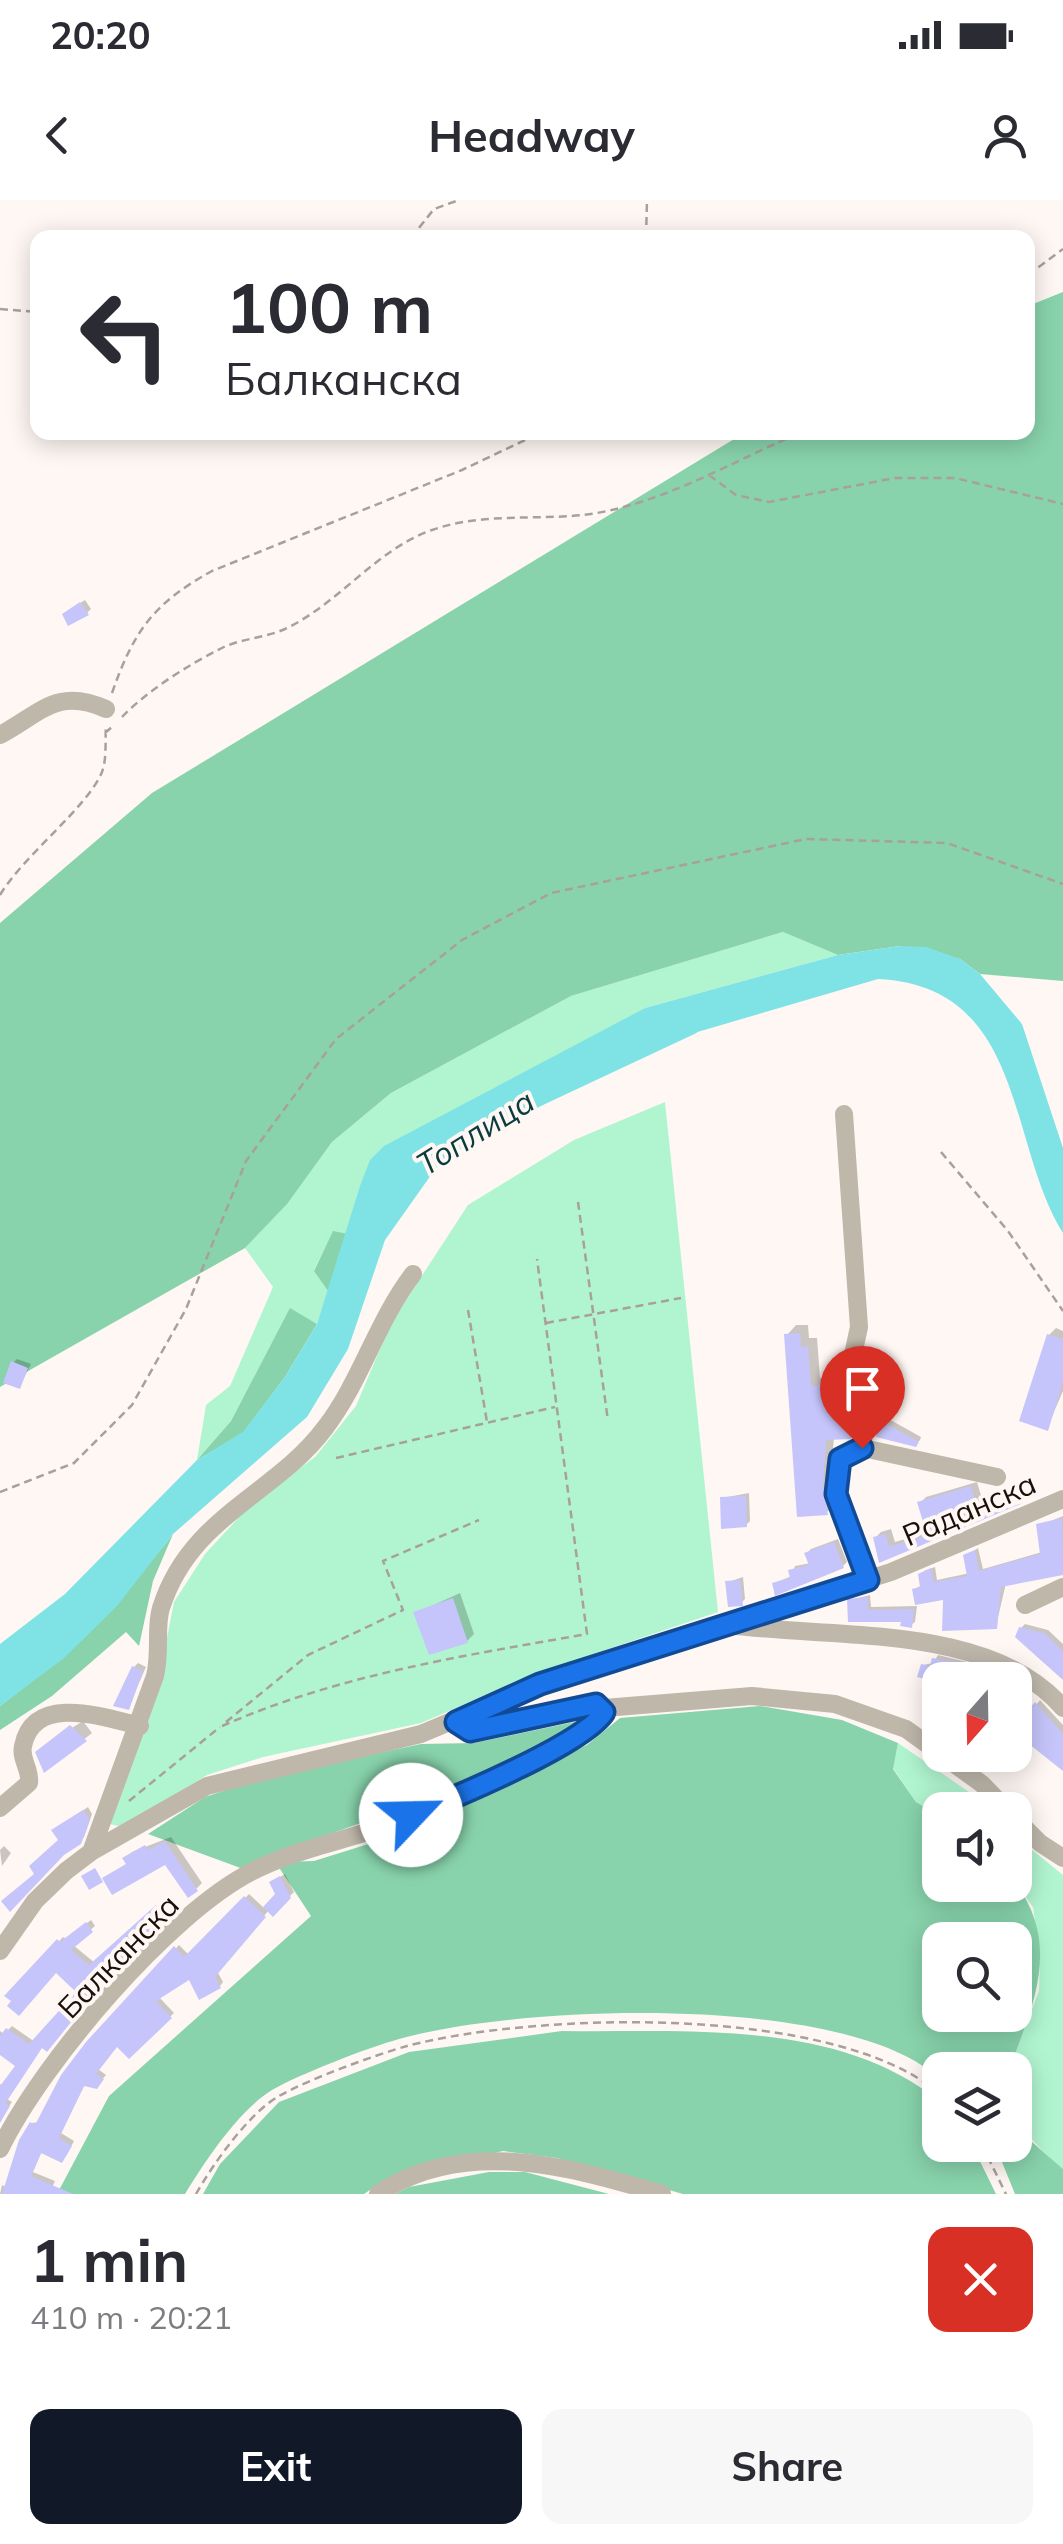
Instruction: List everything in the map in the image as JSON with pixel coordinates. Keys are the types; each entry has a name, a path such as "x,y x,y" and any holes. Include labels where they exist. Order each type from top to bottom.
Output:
{"street":[{"path":"0,735 35,709 80,698 106,709"},
{"path":"844,1114 859,1327 850,1373 865,1408 862,1448"},
{"path":"91,1852 140,1726 162,1648 162,1606 188,1555 232,1506 306,1453 339,1410 413,1274"},
{"path":"868,1580 834,1484 840,1459 862,1448 996,1478"},
{"name":"Раданска","path":"456,1722 540,1684 868,1580 1063,1500"},
{"path":"1025,1604 1063,1587"},
{"path":"725,1624 897,1641 978,1654 1028,1676 1063,1708"},
{"path":"0,1951 35,1901 91,1852 206,1786 456,1722 470,1731 596,1704 604,1708 752,1696 835,1704 906,1729 990,1792"},
{"name":"Балканска","path":"0,2149 49,2071 178,1925 252,1871 434,1806 587,1729 603,1716 604,1708"},
{"path":"0,1808 28,1784 23,1745 28,1734 52,1715 81,1712 140,1726"},
{"path":"1032,1835 1063,1858"},
{"path":"378,2194 414,2175 506,2159 558,2167 662,2194"}],"path":[{"path":"417,230 434,209 459,200"},
{"path":"646,200 646,230"},
{"path":"1035,270 1063,248"},
{"path":"0,310 30,312"},
{"path":"0,895 36,846 93,788 104,769 106,709 122,664 148,615 174,591 212,571 462,470 525,440"},
{"path":"106,733 134,704 209,656 224,647 284,630 322,609 386,556 430,530 497,516 596,513 660,497 784,440"},
{"path":"708,474 736,495 770,502 895,478 955,478 1063,504"},
{"path":"0,1492 74,1463 132,1404 186,1309 246,1162 336,1039 462,940 550,893 806,840 948,843 1063,884"},
{"path":"941,1152 1008,1230 1063,1311"},
{"path":"578,1202 608,1422"},
{"path":"222,1726 288,1697 406,1666 587,1634 537,1259"},
{"path":"546,1323 680,1298"},
{"path":"468,1310 487,1422"},
{"path":"336,1458 557,1406"},
{"path":"125,1804 308,1655 403,1610 383,1561 479,1520"},
{"path":"196,2194 216,2161 277,2097 407,2046 560,2023 762,2028 860,2050 922,2080"},
{"path":"990,2162 1006,2194"}],"green space":[{"path":"1063,292 1063,981 980,974 960,959 900,946 838,955 783,932 571,996 391,1093 332,1142 287,1204 245,1248 0,1387 0,923 152,793 732,440 1035,440 1035,303"},
{"path":"783,932 838,955 645,1008 616,1024 354,1217 348,1234 333,1232 314,1270 328,1291 317,1324 290,1309 231,1421 197,1460 206,1405 230,1386 273,1287 245,1248 287,1203 332,1142 391,1093 571,996"},
{"path":"665,1102 718,1612 540,1672 421,1723 263,1757 207,1775 125,1827 109,1824 162,1663 174,1602 205,1554 253,1502 315,1457 356,1406 391,1323 468,1205 574,1140"},
{"path":"333,1231 348,1234 328,1291 314,1271"},
{"path":"290,1308 317,1324 285,1377 243,1433 197,1460 231,1421"},
{"path":"173,1534 153,1581 139,1646 126,1632 52,1696 0,1730 0,1706 93,1626"},
{"path":"760,1706 842,1720 898,1743 893,1769 922,1806 922,1902 1027,1902 1037,1929 1040,1952 1032,2006 1032,1922 922,1922 922,2032 1023,2032 1016,2052 922,2052 922,2068 895,2051 833,2031 759,2019 679,2014 598,2014 453,2027 370,2049 272,2090 235,2123 185,2194 57,2194 109,2096 311,1916 276,1863 246,1870 148,1834 205,1797 266,1777 421,1744 474,1743 579,1721 527,1752 403,1808 330,1834 315,1848 281,1862 314,1861 391,1837 587,1745 620,1718"},
{"path":"898,1743 922,1760 922,1772 940,1772 969,1792 922,1792 922,1806 893,1768"},
{"path":"1032,1850 1063,1875 1063,2169 1032,2138 1032,2052 1016,2052 1023,2032 1032,2032 1032,2009 1039,1991 1040,1957 1029,1902"},
{"path":"562,2031 709,2032 808,2043 855,2056 900,2075 922,2090 922,2162 980,2162 996,2194 683,2194 557,2158 503,2151 386,2179 364,2194 203,2194 220,2164 279,2102 409,2052"},
{"path":"1032,2142 1063,2169 1063,2194 1015,2194 1002,2162 1032,2162"},
{"path":"489,2172 525,2172 609,2194 395,2194 409,2187"}],"water":[{"path":"900,946 926,947 960,959 980,974 1022,1024 1063,1148 1063,1233 1045,1197 1005,1075 987,1039 961,1009 926,988 878,979 660,1043 465,1146 436,1168 385,1240 348,1349 307,1417 173,1534 117,1606 64,1658 0,1706 0,1644 65,1594 197,1460 243,1432 285,1377 317,1324 360,1186 370,1160 384,1146 645,1008 838,955","holes":["652,1031 655,1036 556,1089 559,1082 609,1047"]}],"building":[{"path":"80,602 89,615 68,626 62,614"},
{"path":"800,1333 801,1347 808,1346 811,1386 825,1385 826,1403 848,1402 852,1410 851,1439 826,1440 823,1486 828,1515 797,1517 784,1334"},
{"path":"1047,1334 1063,1339 1063,1382 1048,1431 1019,1421"},
{"path":"11,1361 28,1368 20,1389 3,1383"},
{"path":"881,1421 919,1442 916,1447 876,1437"},
{"path":"971,1486 980,1516 1023,1503 879,1563 873,1537 886,1534 889,1547 927,1535 917,1502"},
{"path":"746,1496 747,1527 721,1529 720,1497"},
{"path":"1062,1518 1063,1575 1001,1587 997,1629 942,1631 943,1600 915,1605 912,1589 920,1587 918,1574 931,1568 934,1582 967,1576 963,1555 975,1550 979,1571 1040,1554 1036,1524"},
{"path":"834,1542 844,1568 775,1596 772,1583 790,1578 788,1570 809,1565 804,1553"},
{"path":"740,1580 743,1606 728,1607 725,1581"},
{"path":"868,1597 868,1610 914,1609 912,1628 900,1626 901,1622 848,1622 847,1599"},
{"path":"453,1598 468,1643 429,1655 413,1612"},
{"path":"1019,1627 1044,1633 1063,1651 1063,1680 1015,1637"},
{"path":"132,1666 143,1671 129,1710 113,1706"},
{"path":"1035,1702 1063,1734 1063,1771 1032,1746"},
{"path":"70,1725 87,1741 44,1773 35,1752"},
{"path":"83,1810 90,1820 81,1844 64,1855 10,1912 1,1901 34,1874 29,1866 58,1840 51,1830"},
{"path":"165,1841 198,1891 188,1898 165,1865 112,1895 102,1878 126,1864 122,1858 145,1845 148,1850"},
{"path":"95,1868 103,1882 89,1890 81,1876"},
{"path":"280,1876 291,1898 273,1917 263,1907 275,1894 269,1882"},
{"path":"244,1896 266,1917 215,1977 221,1988 199,2000 189,1980 156,2001 172,2018 129,2059 117,2047 96,2074 104,2079 97,2089 84,2086 59,2138 72,2146 62,2163 41,2153 31,2176 73,2194 2,2194 19,2140 30,2122 35,2125 61,2075 86,2042 174,1946 184,1957"},
{"path":"156,1905 167,1919 101,1985 47,2052 42,2048 5,2104 10,2106 0,2123 0,2086 15,2066 0,2055 0,2036 6,2028 29,2044 76,1992 56,1973 19,2016 7,2006 11,2001 4,1996 57,1939 60,1942 86,1922 93,1932 71,1950 89,1965"}],"waterway":[{"name":"Топлица","path":"529,1096 689,1021"}],"route":[{"path":"411,1815 559,1745 596,1722 603,1716 604,1708 596,1704 561,1709 470,1731 456,1722 540,1684 760,1610 868,1580 834,1484 840,1459 862,1448"}]}
